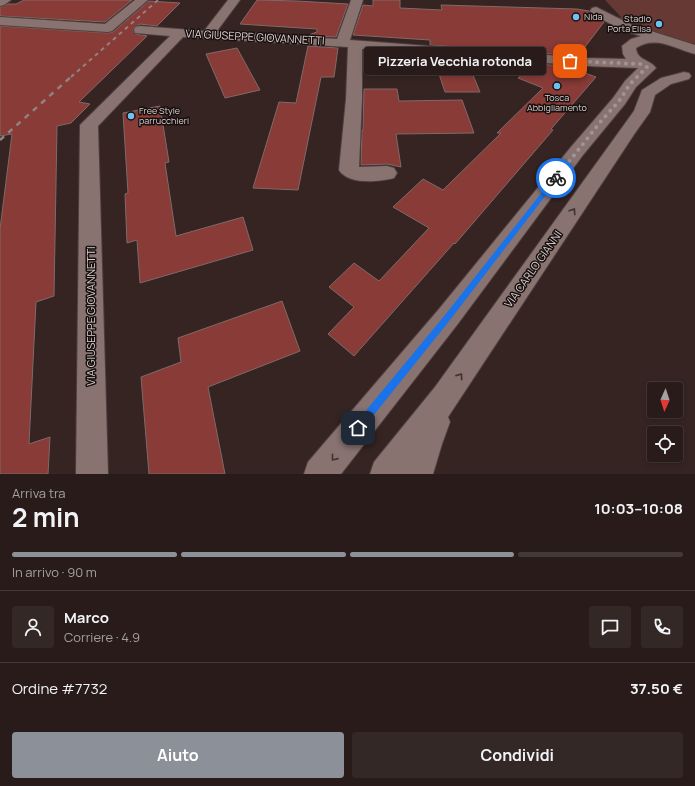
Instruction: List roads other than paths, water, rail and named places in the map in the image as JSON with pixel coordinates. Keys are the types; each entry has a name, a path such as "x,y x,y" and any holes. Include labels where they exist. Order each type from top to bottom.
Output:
{"street":[{"path":"0,3 5,0"},
{"path":"0,21 108,28 142,0"},
{"path":"208,34 234,0"},
{"path":"357,0 349,43 354,99 349,170 356,174 388,173"},
{"path":"586,0 633,58 643,65 664,73 690,80"},
{"path":"596,11 628,28 678,43 695,50"},
{"name":"VIA GIUSEPPE GIOVANNETTI","path":"140,30 349,43 586,62 643,65"},
{"name":"VIA GIUSEPPE GIOVANNETTI","path":"92,474 89,124 180,33"},
{"path":"618,41 629,46 634,42 653,39 665,40"},
{"path":"320,474 448,317 585,140 619,101 643,65"},
{"name":"VIA CARLO GIANNI","path":"386,474 446,397 623,136 642,112 656,100 690,80"},
{"path":"417,474 426,444 446,397"}],"railway":[{"path":"71,77 158,0"},
{"path":"0,140 72,76"}],"place":[{"name":"Nida","path":"576,17"},
{"name":"Stadio Porta Elisa","path":"659,24"},
{"name":"Pizzeria Vecchia rotonda","path":"570,61"},
{"name":"Tosca Abbigliamento","path":"557,86"},
{"name":"Free Style parrucchieri","path":"131,116"}]}
